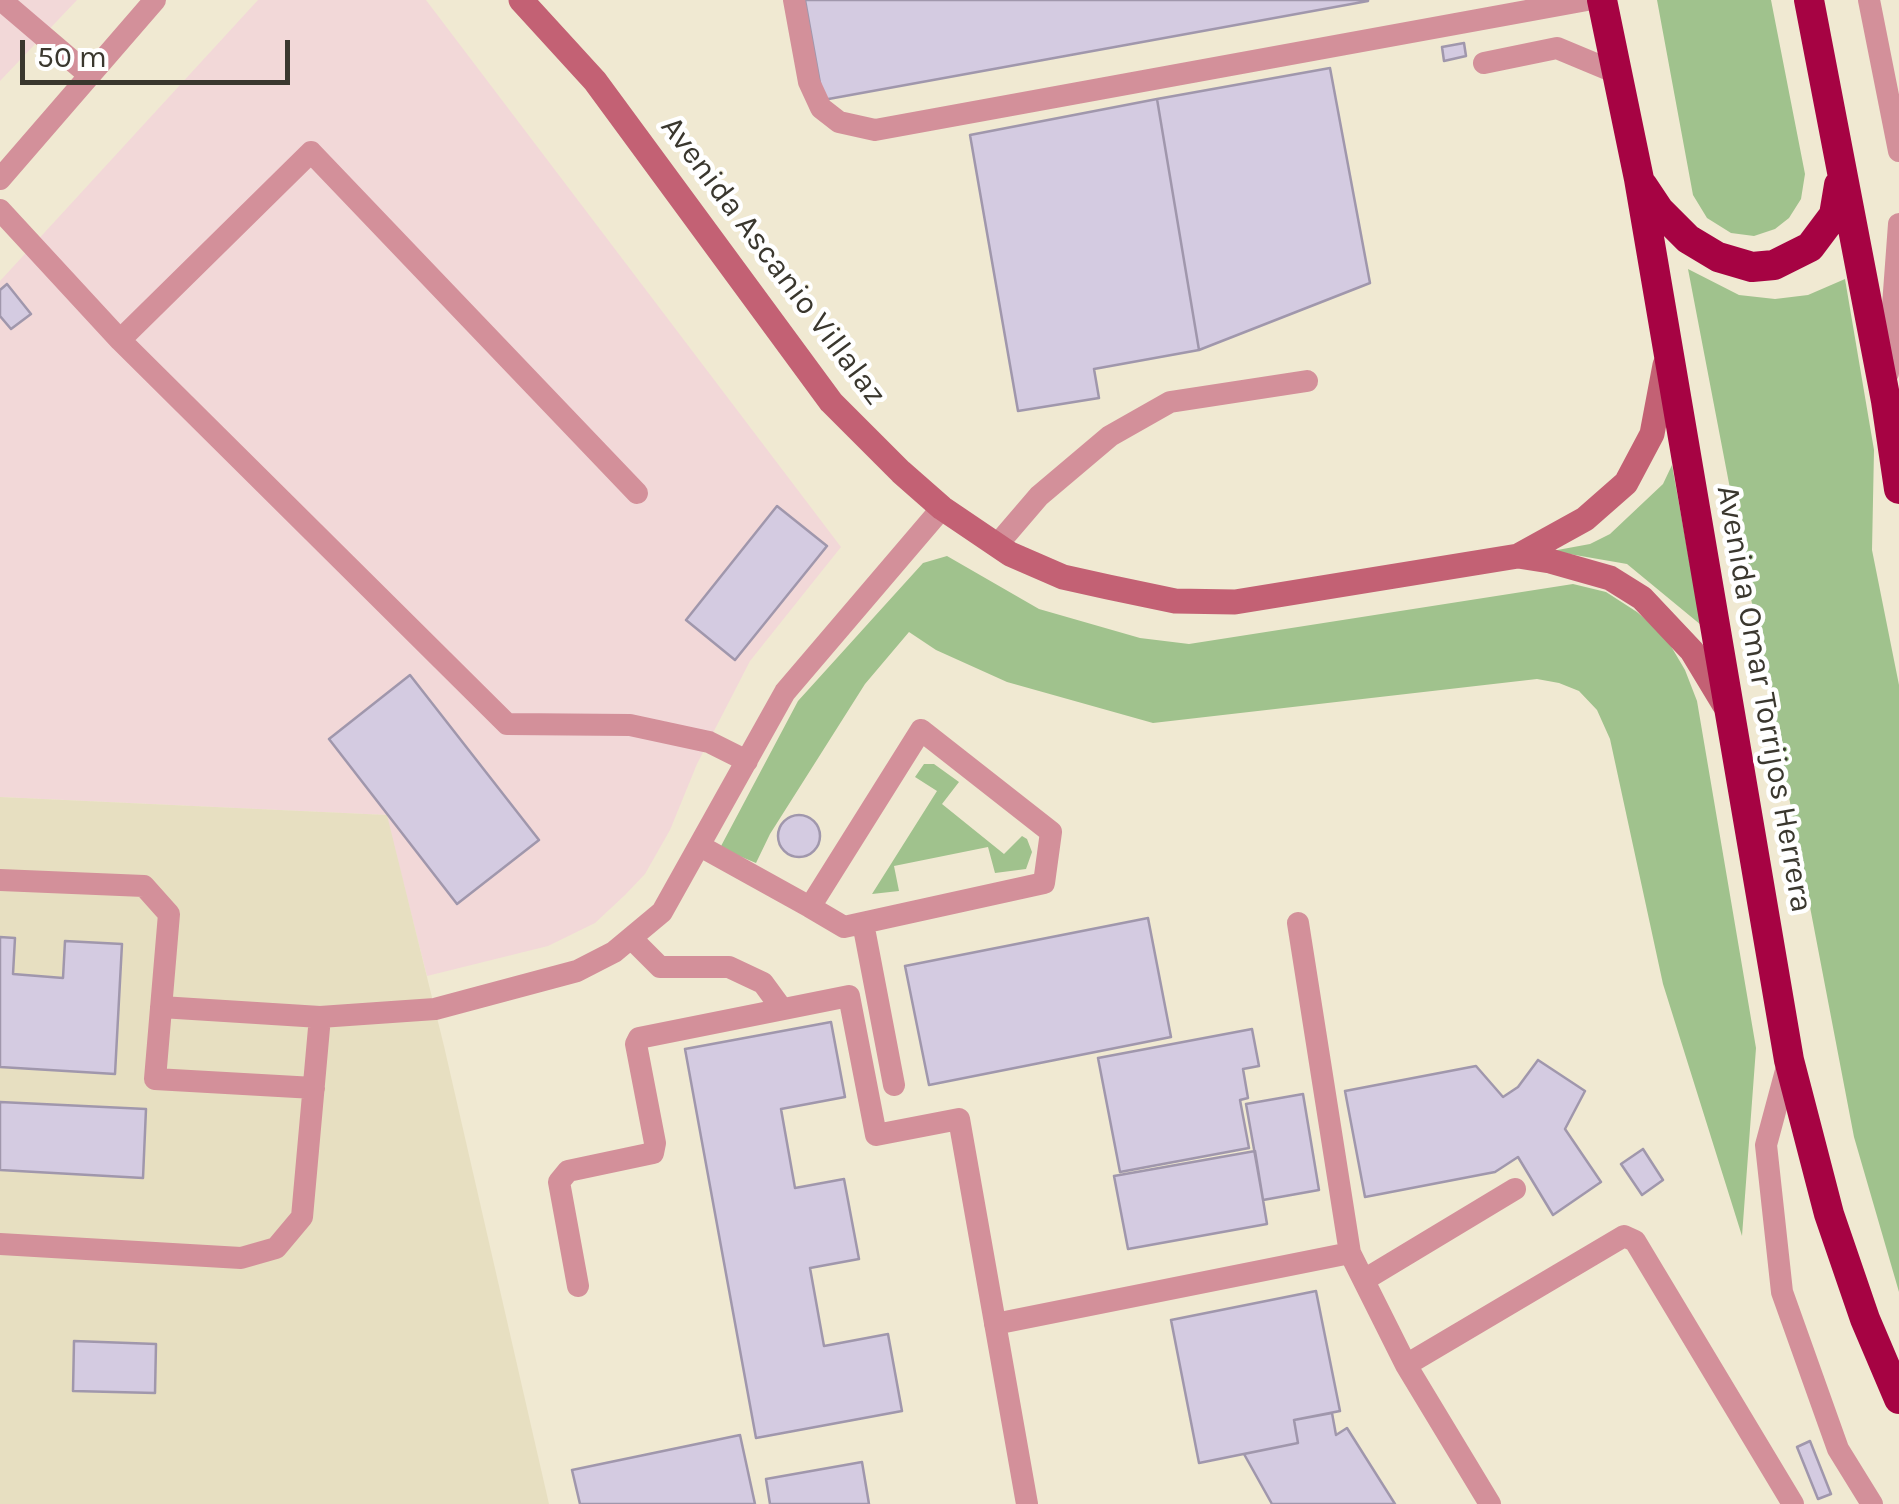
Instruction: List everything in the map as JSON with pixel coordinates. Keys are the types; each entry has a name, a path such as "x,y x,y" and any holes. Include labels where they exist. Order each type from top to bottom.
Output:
{"highway":[{"name":"Avenida Omar Torrijos Herrera","path":"1602,0 1639,180 1789,1060 1829,1214 1899,1399"},
{"path":"1809,0 1886,401 1899,489"},
{"path":"1639,180 1672,226 1700,247 1738,265 1774,265 1794,258 1823,234 1834,215 1840,161"}],"main road":[{"name":"Avenida Ascanio Villalaz","path":"521,0 596,81 832,402 942,508 997,545 1063,576 1175,601 1235,602 1518,556 1584,519 1626,483 1644,453 1658,416 1668,345"},
{"name":"Avenida Ascanio Villalaz","path":"1518,556 1590,571 1610,578 1642,598 1707,671 1733,722"}],"lane":[{"path":"1,0 89,74"},
{"path":"0,179 155,0"},
{"path":"794,0 809,82 821,108 839,122 875,130 1587,0"},
{"path":"1868,0 1899,151"},
{"path":"1484,63 1558,48 1616,74"},
{"path":"120,340 312,152 637,493"},
{"path":"0,210 120,340 507,724 630,726 709,742 747,761"},
{"path":"1886,401 1899,224"},
{"path":"997,545 1039,496 1110,436 1170,402 1307,381"},
{"path":"161,1007 320,1017 435,1009 578,971 614,952 662,912 785,692 942,508"},
{"path":"700,846 844,927 1044,882 1052,832 921,730 810,907"},
{"path":"0,880 144,886 169,914 155,1079 314,1088"},
{"path":"862,923 894,1085"},
{"path":"1298,923 1350,1253 1406,1365 1490,1504"},
{"path":"631,938 660,967 729,967 762,983 782,1009"},
{"path":"578,1286 559,1182 568,1172 653,1153 655,1143 636,1044 639,1038 848,996 876,1135 959,1120 1027,1504"},
{"path":"0,1244 242,1258 276,1248 302,1217 320,1017"},
{"path":"1789,1060 1766,1144 1782,1292 1838,1449 1872,1504"},
{"path":"1364,1280 1515,1190"},
{"path":"1406,1365 1624,1236 1634,1241 1793,1504"},
{"path":"995,1324 1350,1253"}],"shaded area":[{"path":"0,0 77,0 0,81"},
{"path":"258,0 426,0 841,547 750,661 697,764 670,830 645,874 625,895 595,923 548,946 427,976 386,815 0,797 0,281"},
{"path":"0,797 387,815 549,1504 0,1504"}],"green space":[{"path":"1657,0 1771,0 1805,174 1801,199 1789,218 1775,229 1754,236 1731,233 1707,218 1693,195"},
{"path":"1688,269 1739,295 1775,299 1808,295 1845,279 1874,450 1872,550 1899,685 1899,1292 1854,1137"},
{"path":"1672,465 1701,625 1627,564 1552,551 1590,544 1610,534 1663,484"},
{"path":"947,556 1039,609 1140,638 1189,644 1573,584 1606,592 1637,612 1665,636 1697,701 1756,1048 1742,1236 1663,984 1610,739 1597,710 1579,691 1559,683 1537,679 1153,723 1007,682 936,650 909,632 865,684 770,834 756,863 720,848 798,701 923,563"},
{"path":"924,764 934,764 959,782 942,804 1004,854 1022,836 1027,839 1032,852 1026,869 995,873 988,847 894,866 899,891 872,894 937,791 915,777"}],"building":[{"path":"805,0 1368,0 1368,1 823,100"},
{"path":"1464,43 1466,56 1444,61 1442,47"},
{"path":"1330,68 1370,283 1199,350 1157,99"},
{"path":"1157,99 1199,350 1094,369 1099,398 1018,411 970,135"},
{"path":"7,284 31,314 11,329 0,316 0,290"},
{"path":"777,506 827,546 735,660 686,620"},
{"path":"410,675 539,840 457,904 329,739"},
{"path":"799,815 814,821 820,836 814,851 799,857 784,851 778,836 784,821"},
{"path":"1148,918 1171,1037 929,1085 905,966"},
{"path":"0,937 15,938 13,974 63,978 65,941 122,944 115,1074 0,1067"},
{"path":"831,1022 845,1097 781,1109 795,1188 844,1179 859,1259 810,1268 824,1346 888,1334 902,1411 756,1438 685,1049"},
{"path":"1252,1029 1259,1066 1243,1069 1248,1098 1240,1100 1249,1148 1120,1172 1098,1058"},
{"path":"1538,1060 1585,1091 1565,1129 1601,1182 1553,1215 1518,1157 1495,1172 1365,1197 1345,1091 1476,1066 1503,1097 1518,1087"},
{"path":"1303,1094 1319,1190 1263,1200 1246,1104"},
{"path":"0,1102 146,1109 143,1178 0,1170"},
{"path":"1643,1149 1663,1180 1642,1195 1621,1164"},
{"path":"1255,1151 1267,1224 1128,1249 1114,1176"},
{"path":"1316,1291 1340,1411 1294,1420 1298,1443 1199,1463 1171,1320"},
{"path":"74,1341 156,1344 155,1393 73,1391"},
{"path":"1332,1413 1336,1435 1347,1428 1395,1504 1272,1504 1244,1454 1298,1443 1294,1420"},
{"path":"740,1435 755,1504 580,1504 572,1470"},
{"path":"1810,1441 1831,1494 1818,1499 1797,1447"},
{"path":"862,1462 869,1504 770,1504 766,1479"}]}
